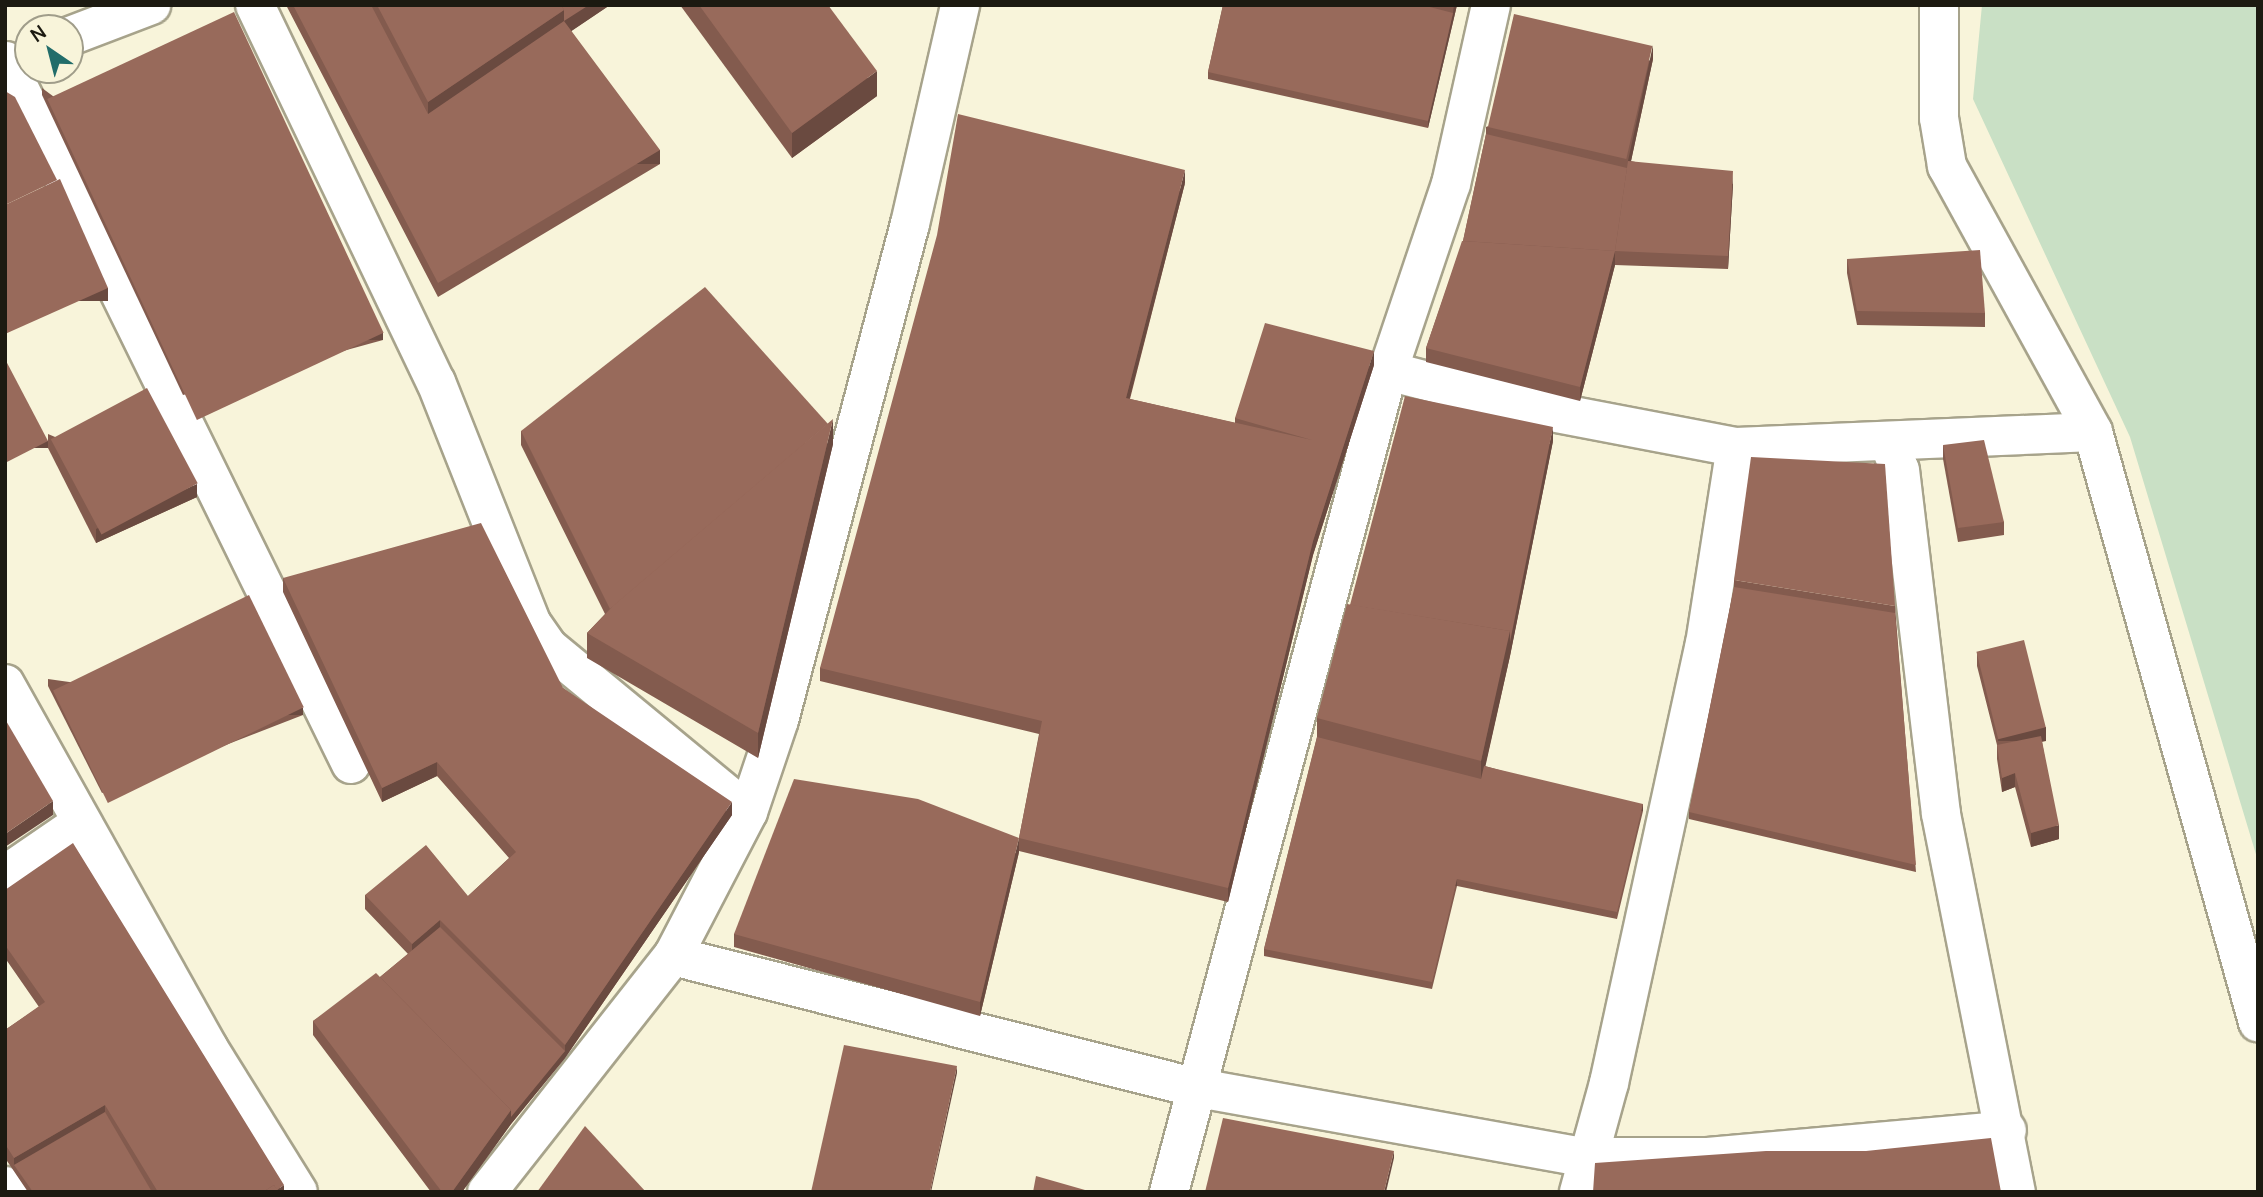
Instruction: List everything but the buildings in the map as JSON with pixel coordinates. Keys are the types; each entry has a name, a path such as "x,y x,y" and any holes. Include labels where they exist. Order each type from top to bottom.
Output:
{"street":[{"path":"84,31 150,5"},
{"path":"255,5 436,382 532,624 548,647 748,812"},
{"path":"487,1192 673,956 748,812 779,720 899,264 960,5"},
{"path":"1169,1192 1193,1087 1388,371 1451,184 1491,5"},
{"path":"1939,5 1938,118 1947,166 2093,432 2258,1022"},
{"path":"6,61 351,764"},
{"path":"1388,371 1536,409 1736,447 2093,432"},
{"path":"1888,441 1900,470 1941,814 2007,1130 2016,1192"},
{"path":"1582,1174 1609,1083 1705,644 1736,447"},
{"path":"5,684 209,1049 299,1192"},
{"path":"5,876 82,822"},
{"path":"673,956 1193,1087 1582,1174 1707,1157 2007,1130"},
{"path":"5,1186 9,1192"}],"green space":[{"path":"1982,5 2258,5 2258,861 2130,437 1973,99"}]}
